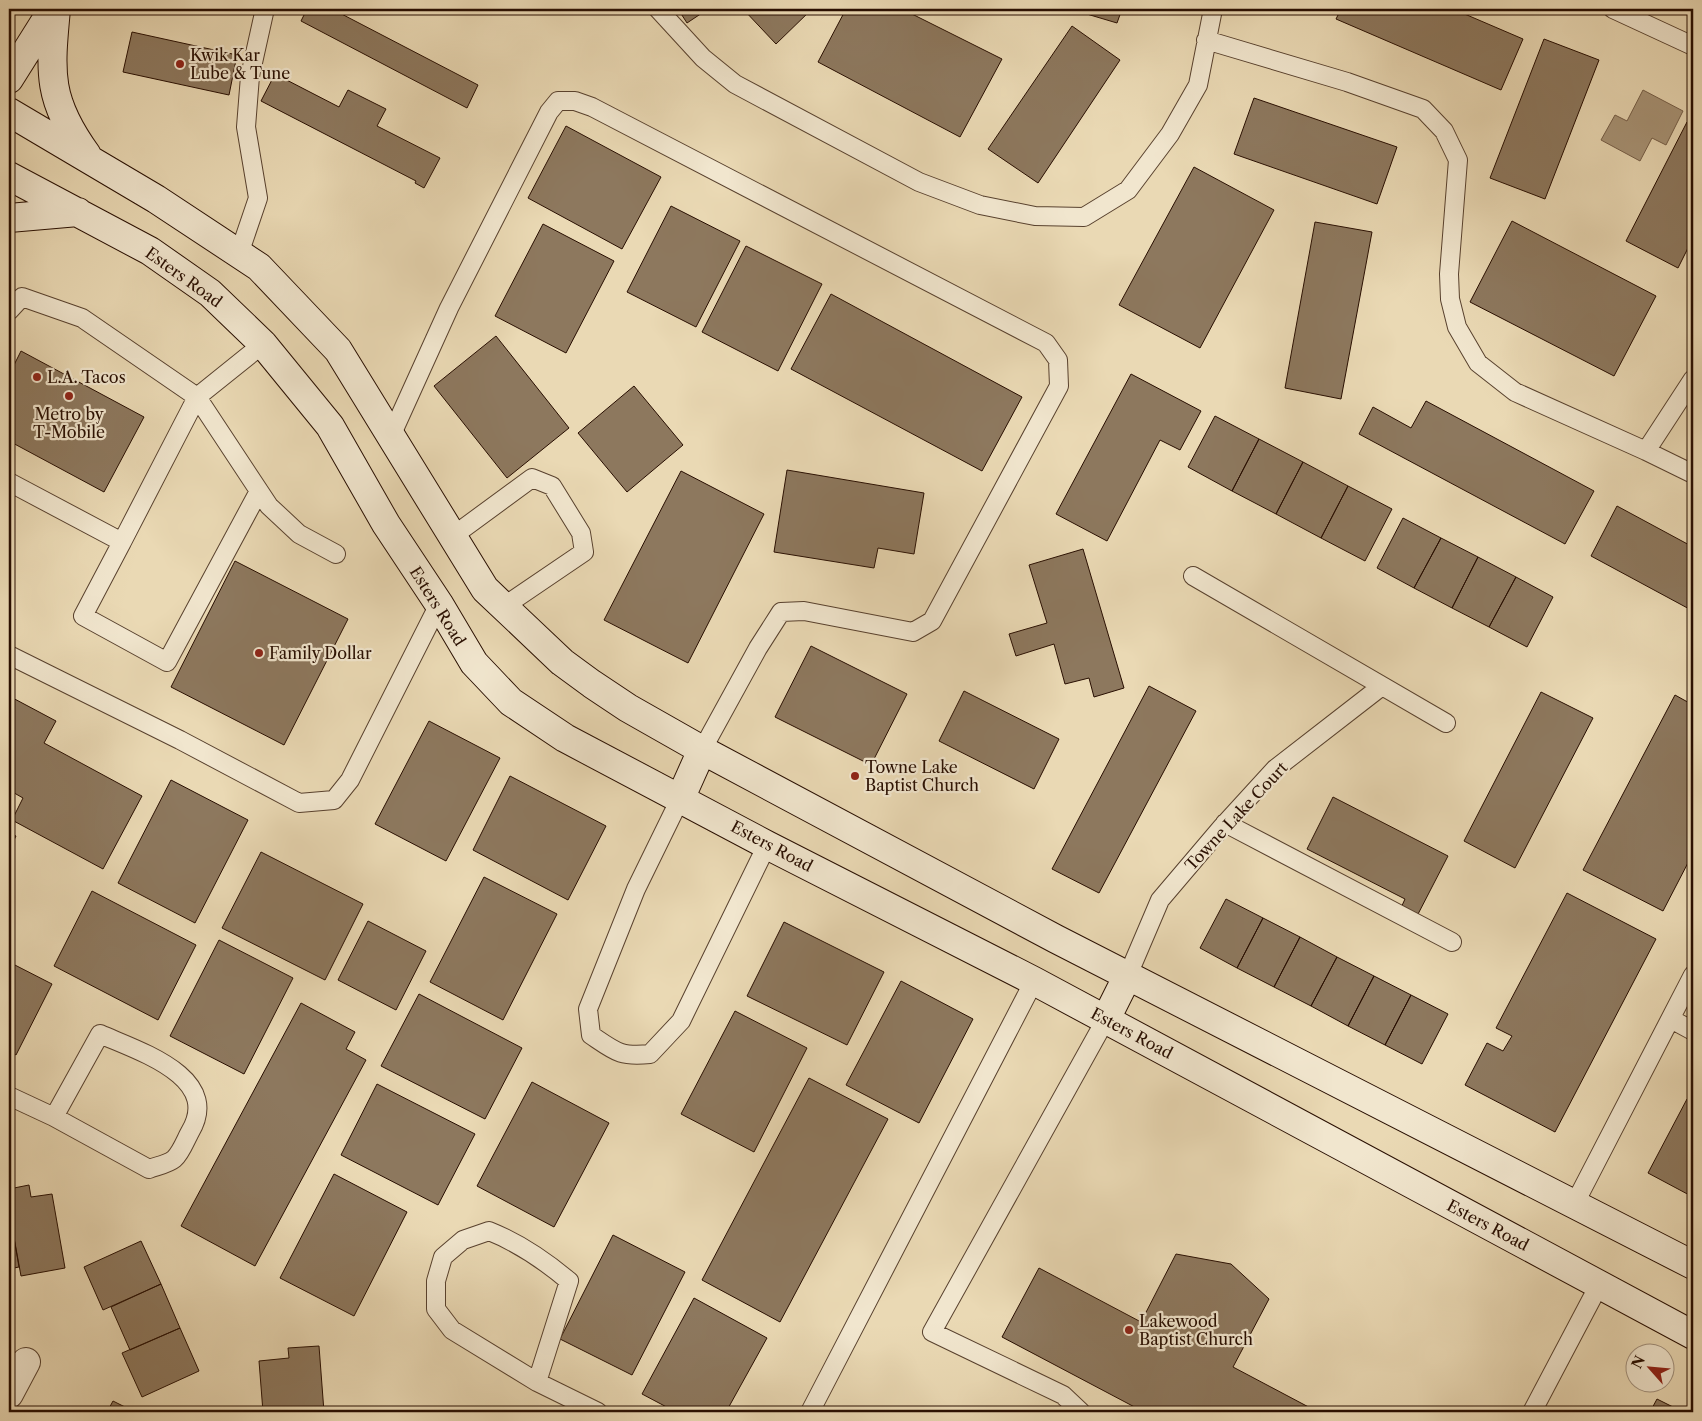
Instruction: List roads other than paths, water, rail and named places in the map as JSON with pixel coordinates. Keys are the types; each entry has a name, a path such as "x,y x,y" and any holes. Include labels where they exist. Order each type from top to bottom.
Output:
{"main road":[{"path":"9,79 54,9"},
{"path":"54,9 51,54 54,93 69,131 90,160"},
{"path":"9,112 156,199 259,267 338,350 485,589 562,662 592,684 628,708 702,750 1128,975 1693,1265"},
{"name":"Esters Road","path":"9,176 150,251 210,293 264,344 330,426 386,524 439,604 474,663 511,702 565,738 680,797 767,845 1106,1019 1693,1336"},
{"path":"9,218 78,212"},
{"path":"680,797 702,750"},
{"path":"1106,1019 1128,975"},
{"path":"9,1394 26,1362"}],"lane":[{"path":"239,254 258,198 246,127 250,76 264,13 262,9"},
{"path":"658,9 703,58 735,84 918,182 980,205 1035,216 1084,217 1128,190 1170,134 1198,85 1213,9"},
{"path":"1613,9 1693,46"},
{"path":"1206,40 1347,82 1423,109 1444,131 1458,160 1448,274 1450,299 1457,327 1478,362 1515,392 1646,450 1693,474"},
{"path":"391,436 449,308 549,112 558,101 575,101 592,107 1046,343 1058,360 1059,386 932,622 913,632 804,610 782,612 758,648 702,750"},
{"path":"9,311 22,297 82,318 197,397 269,506 299,534 336,554"},
{"path":"259,491 167,662 83,616 197,397 264,344"},
{"path":"1646,450 1693,379"},
{"path":"453,536 532,478 552,486 581,533 584,552 503,607"},
{"path":"9,482 122,542"},
{"path":"1193,576 1446,723"},
{"path":"9,655 180,740 299,803 334,800 350,780 439,604"},
{"name":"Towne Lake Court","path":"1128,975 1160,900 1225,823 1275,769 1382,686"},
{"path":"680,797 636,889 588,1009 591,1035 608,1046 627,1056 650,1054 681,1021 767,845"},
{"path":"1225,823 1452,942"},
{"path":"1575,1204 1693,975"},
{"path":"810,1412 1034,981"},
{"path":"1081,1412 1063,1395 932,1332 1106,1019"},
{"path":"1671,1019 1693,1031"},
{"path":"9,1096 54,1117 149,1169 175,1158 197,1120 196,1094 189,1082 156,1059 100,1034 54,1117"},
{"path":"537,1382 569,1281 545,1260 507,1238 488,1231 463,1240 443,1257 436,1281 436,1309 452,1330 537,1382 598,1412"},
{"path":"1532,1412 1599,1285"}],"place":[{"name":"Kwik Kar Lube & Tune","path":"180,64"},
{"name":"L.A. Tacos","path":"37,377"},
{"name":"Metro by T-Mobile","path":"69,396"},
{"name":"Family Dollar","path":"259,653"},
{"name":"Towne Lake Baptist Church","path":"855,776"},
{"name":"Lakewood Baptist Church","path":"1129,1330"}]}
